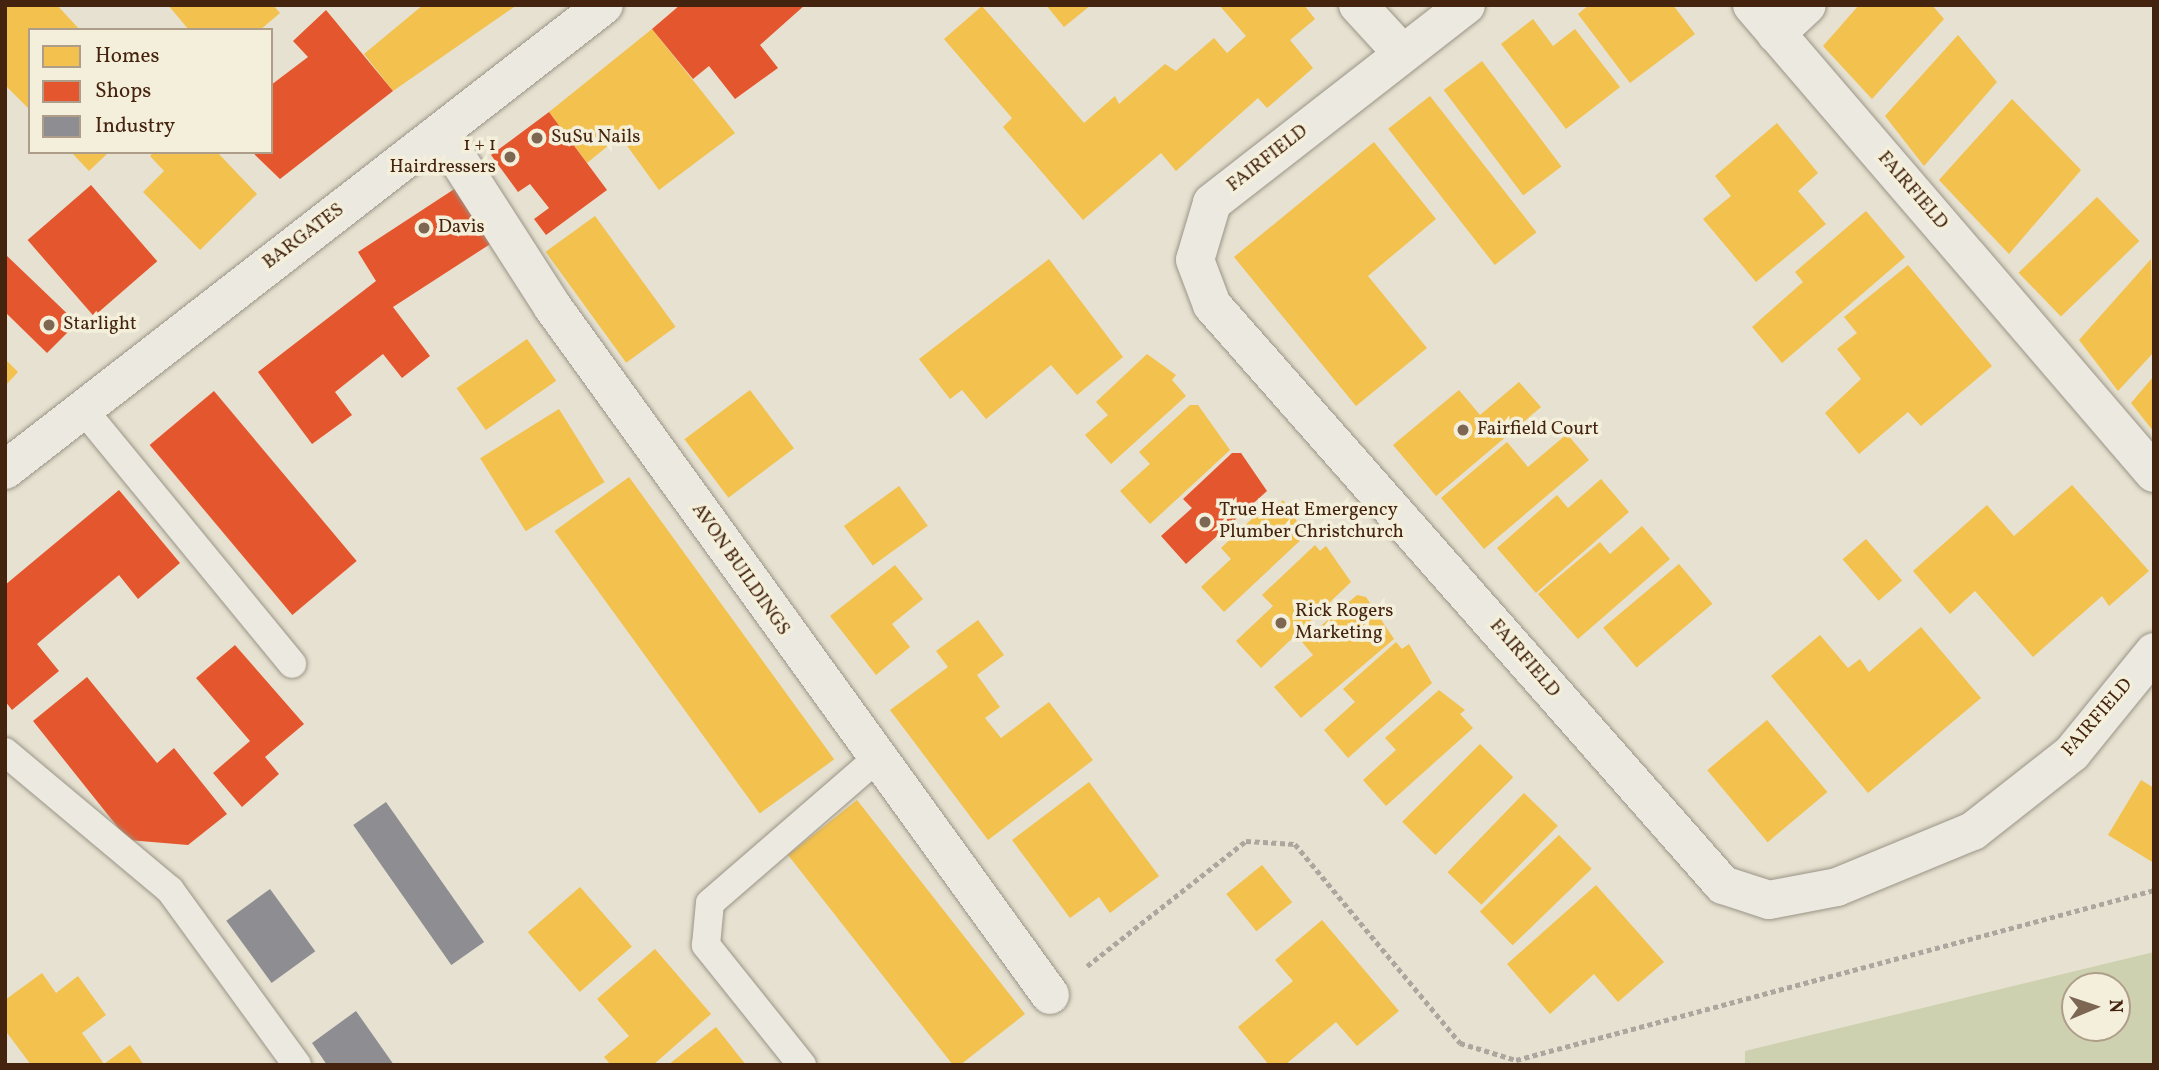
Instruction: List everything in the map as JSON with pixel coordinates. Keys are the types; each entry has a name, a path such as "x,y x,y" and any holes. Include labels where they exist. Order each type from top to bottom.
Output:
{"street":[{"name":"BARGATES","path":"5,470 82,408 443,136 604,5"},
{"path":"1358,5 1402,53"},
{"name":"FAIRFIELD","path":"1466,5 1212,203 1195,260 1208,294 1723,885 1769,900 1837,887 1973,831 2072,753 2154,652"},
{"name":"FAIRFIELD","path":"1752,5 2154,473"},
{"path":"1776,34 1807,5"},
{"name":"AVON BUILDINGS","path":"443,136 552,306 874,760 1050,995"}],"lane":[{"path":"82,408 292,664"},
{"path":"5,752 170,890 298,1065"},
{"path":"802,1065 706,945 710,902 874,760"}],"path":[{"path":"1050,995 1246,841 1295,844 1461,1043 1516,1060 2154,890"}],"green space":[{"path":"2154,952 2154,1065 1745,1065 1745,1051 2061,975 2061,1042 2131,1042 2131,972 2071,972"}],"building: Homes":[{"path":"5,5 57,5 78,28 28,28 28,108 5,85"},
{"path":"168,5 273,5 280,13 262,28 187,28"},
{"path":"423,5 517,5 393,91 364,54"},
{"path":"1046,5 1091,5 1064,27"},
{"path":"1219,5 1304,5 1315,19 1290,40 1313,68 1267,108 1258,98 1176,171 1161,153 1083,220 1003,127 1012,118 944,39 982,6 1084,123 1115,96 1119,104 1165,64 1176,71 1214,38 1227,53 1246,36"},
{"path":"1589,5 1673,5 1695,34 1630,83 1578,14"},
{"path":"1859,5 1932,5 1944,19 1872,99 1823,46"},
{"path":"1533,19 1553,46 1575,29 1620,87 1566,129 1501,44"},
{"path":"652,29 735,133 659,190 620,136 587,163 549,112"},
{"path":"1958,35 1997,82 1924,166 1885,116"},
{"path":"1482,61 1561,166 1523,195 1444,90"},
{"path":"1430,96 1537,232 1495,265 1388,129"},
{"path":"2012,99 2081,170 2009,254 1939,180"},
{"path":"1777,123 1818,173 1798,191 1826,224 1756,282 1703,219 1731,196 1715,176"},
{"path":"1374,142 1436,219 1368,276 1427,348 1356,406 1234,257"},
{"path":"73,154 107,154 89,171"},
{"path":"219,154 257,194 200,250 143,192 164,171 150,156"},
{"path":"2097,197 2139,241 2061,317 2019,273"},
{"path":"1866,211 1905,257 1782,363 1752,327 1803,282 1795,272"},
{"path":"595,216 676,327 626,363 546,252"},
{"path":"1049,259 1123,357 1077,395 1051,365 986,419 962,390 950,399 919,359"},
{"path":"2151,259 2154,352 2118,391 2079,340"},
{"path":"1908,265 1992,366 1921,426 1908,412 1859,454 1825,413 1861,379 1837,349 1857,333 1844,317"},
{"path":"527,339 556,381 486,430 457,388"},
{"path":"1147,354 1176,375 1172,380 1186,396 1111,464 1085,435 1108,415 1096,402"},
{"path":"5,359 18,372 5,386"},
{"path":"2154,376 2154,432 2131,403"},
{"name":"Fairfield Court","path":"1519,382 1541,407 1436,496 1393,445 1459,390 1480,415"},
{"path":"750,390 794,448 728,498 685,439"},
{"path":"1190,405 1198,405 1230,450 1150,524 1120,491 1150,464 1139,452"},
{"path":"559,409 605,482 526,531 480,458"},
{"path":"1567,434 1589,460 1484,549 1441,498 1507,442 1528,467"},
{"path":"629,477 834,759 760,813 555,531"},
{"path":"1601,479 1629,512 1536,593 1497,548 1557,495 1568,508"},
{"path":"2072,485 2149,571 2109,606 2102,596 2033,657 1975,591 1950,614 1913,571 1987,505 2014,536"},
{"path":"899,486 928,526 873,566 844,526"},
{"path":"1272,500 1278,505 1283,500 1306,535 1224,612 1201,587 1231,559 1221,548"},
{"path":"1642,526 1670,559 1578,639 1538,594 1600,542 1610,554"},
{"path":"1866,539 1902,581 1879,601 1843,559"},
{"name":"Rick Rogers Marketing","path":"1315,545 1320,551 1326,546 1351,582 1261,668 1236,641 1273,606 1262,595"},
{"path":"1679,564 1712,604 1637,667 1603,628"},
{"path":"895,565 923,599 892,624 910,647 876,675 830,616"},
{"path":"1357,595 1366,597 1394,639 1301,718 1274,687 1313,655 1302,642"},
{"path":"978,620 1004,655 977,675 1000,707 985,718 1001,738 1049,702 1093,760 988,840 890,710 948,667 936,651"},
{"path":"1921,627 1981,698 1868,793 1771,676 1820,635 1848,668 1860,659 1869,672"},
{"path":"1396,642 1402,649 1409,644 1432,683 1348,758 1324,730 1355,702 1343,689"},
{"path":"1439,690 1465,710 1460,714 1473,728 1386,806 1363,780 1396,750 1385,738"},
{"path":"1767,720 1827,792 1768,842 1707,770"},
{"path":"1480,744 1513,777 1435,855 1402,822"},
{"path":"2141,780 2154,788 2154,863 2108,835"},
{"path":"1089,782 1159,876 1110,913 1099,897 1070,918 1012,840"},
{"path":"1524,793 1558,826 1481,905 1448,872"},
{"path":"857,800 1025,1014 960,1065 953,1065 788,855"},
{"path":"1559,835 1592,869 1513,945 1480,911"},
{"path":"1262,865 1292,902 1256,931 1226,894"},
{"path":"1596,885 1664,962 1618,1002 1594,974 1550,1014 1507,964"},
{"path":"580,887 632,947 580,992 528,932"},
{"path":"1322,920 1399,1011 1357,1046 1336,1022 1285,1065 1269,1065 1238,1027 1293,981 1275,960"},
{"path":"655,949 711,1014 653,1065 611,1065 604,1057 629,1036 597,999"},
{"path":"42,973 56,993 78,976 106,1015 82,1033 104,1064 130,1045 144,1065 31,1065 5,1030 5,1000"},
{"path":"716,1027 746,1065 668,1065"}],"building: Shops":[{"path":"680,5 805,5 760,45 778,68 735,99 709,66 693,79 652,29"},
{"path":"326,10 393,91 280,179 254,154 273,154 273,83 308,57 293,41"},
{"path":"549,112 607,190 546,235 534,219 549,208 530,184 518,192 491,155"},
{"path":"462,184 498,239 393,307 430,356 402,378 383,354 335,392 352,415 312,444 258,372 376,281 358,252"},
{"path":"91,185 157,261 94,316 28,240"},
{"path":"5,254 77,323 47,353 5,312"},
{"path":"214,391 357,561 292,615 150,445"},
{"name":"True Heat Emergency Plumber Christchurch","path":"1232,453 1241,453 1267,491 1186,564 1161,536 1192,508 1183,499"},
{"path":"119,490 180,563 138,599 119,575 37,644 59,671 12,710 5,701 5,585"},
{"path":"235,645 304,724 265,757 279,774 242,807 213,773 250,741 196,678"},
{"path":"87,677 157,763 174,748 227,814 188,845 128,840 33,721"}],"building: Industry":[{"path":"386,802 484,942 451,965 353,825"},
{"path":"270,889 315,951 272,983 226,921"},
{"path":"356,1011 394,1065 327,1065 312,1043"}],"place":[{"name":"SuSu Nails","path":"537,138"},
{"name":"1 + 1 Hairdressers","path":"510,157"},
{"name":"Davis","path":"424,228"},
{"name":"Starlight","path":"49,325"},
{"name":"Fairfield Court","path":"1463,430"},
{"name":"True Heat Emergency Plumber Christchurch","path":"1205,522"},
{"name":"Rick Rogers Marketing","path":"1281,623"}]}
